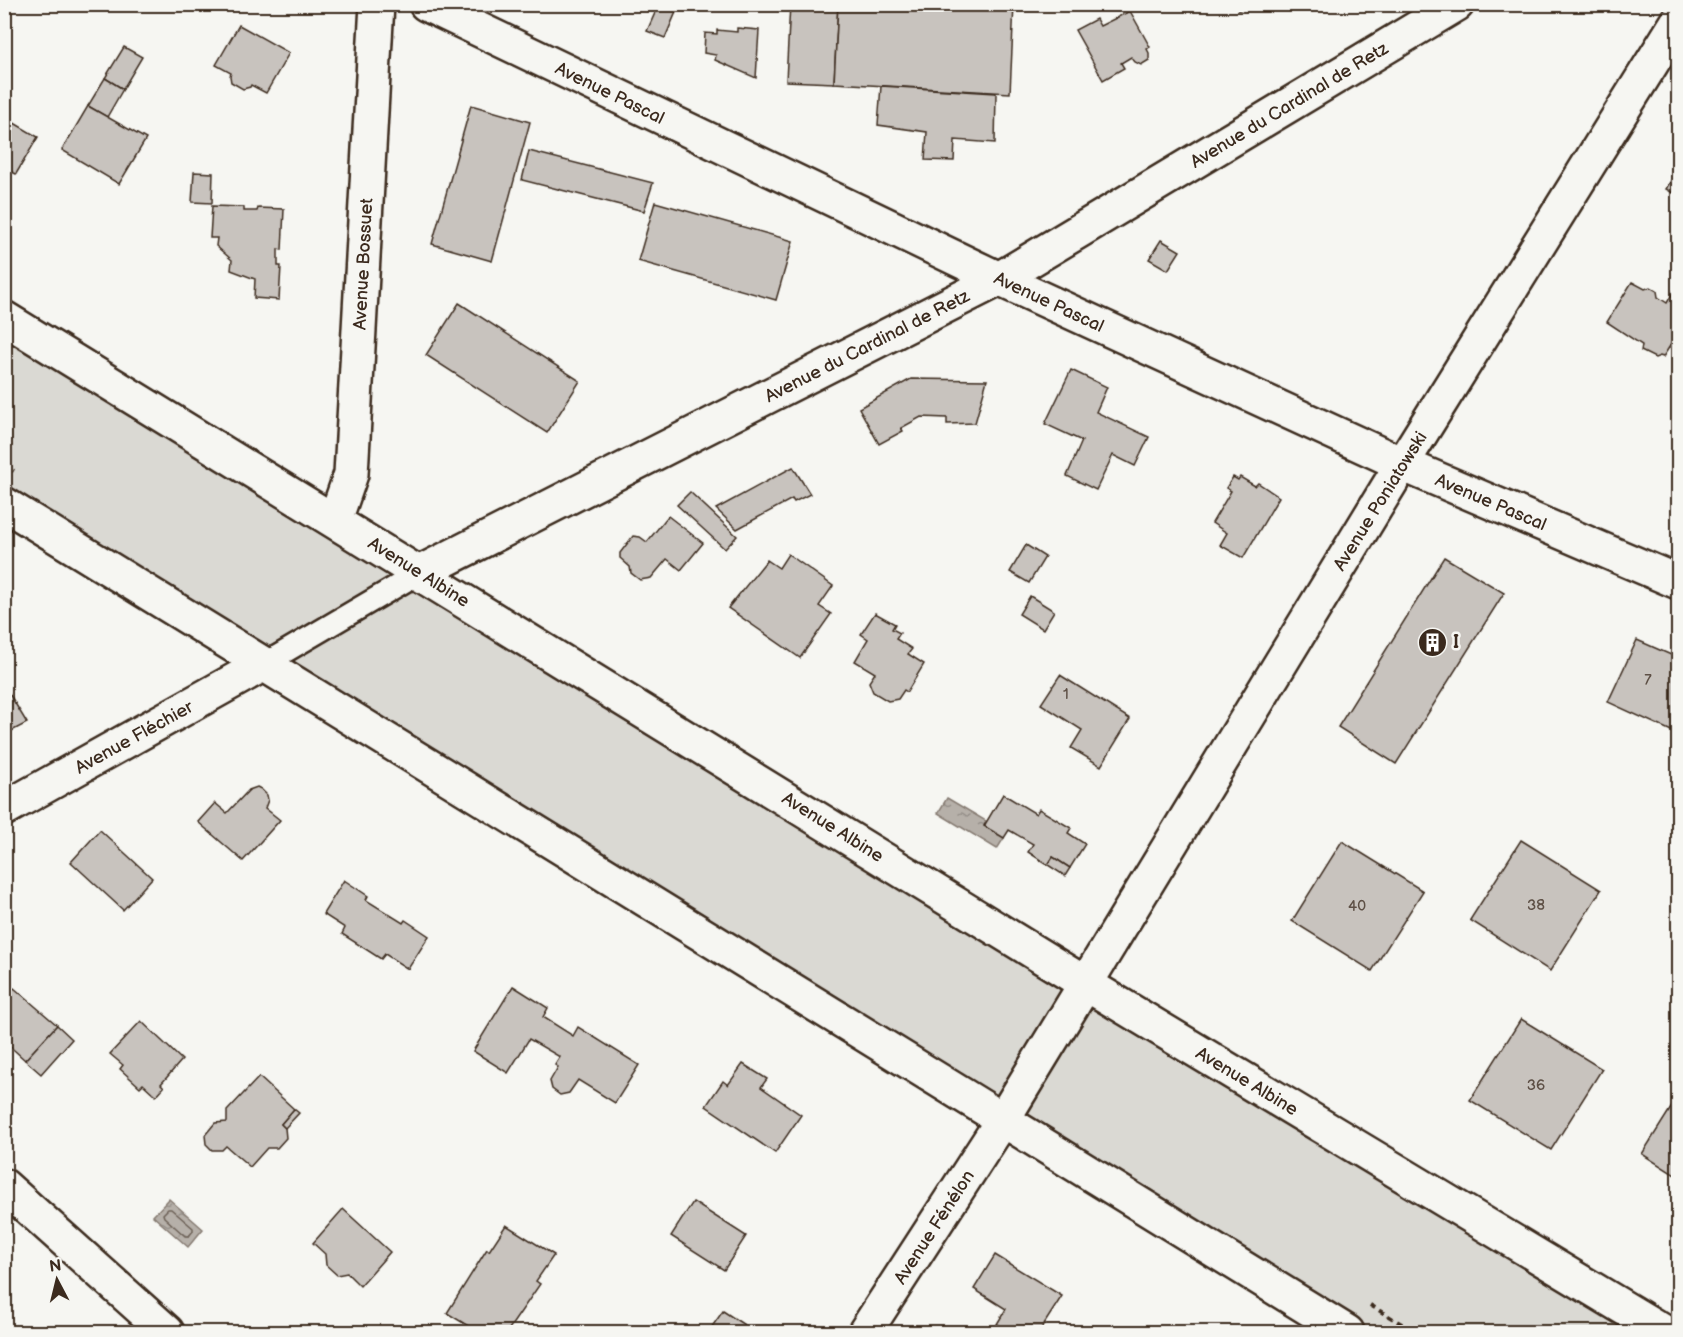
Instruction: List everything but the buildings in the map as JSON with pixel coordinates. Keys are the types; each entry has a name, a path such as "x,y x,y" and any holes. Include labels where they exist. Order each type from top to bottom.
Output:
{"street":[{"name":"Avenue Bossuet","path":"335,520 351,474 377,4"},
{"name":"Avenue Pascal","path":"426,4 999,279 1402,464 1678,582"},
{"name":"Avenue du Cardinal de Retz","path":"419,573 999,279 1456,4"},
{"name":"Avenue Poniatowski","path":"1002,1121 1402,464 1678,21"},
{"name":"Avenue Albine","path":"4,318 1086,984 1664,1332"},
{"path":"4,504 1347,1332"},
{"name":"Avenue Fléchier","path":"4,809 264,664"},
{"name":"Avenue Fénélon","path":"866,1332 1002,1121"},
{"path":"4,1186 167,1332"}],"lane":[{"path":"264,664 419,573"}],"shaded area":[{"path":"4,332 1629,1332 1374,1332 5,489"}],"water":[{"path":"947,798 986,821 984,826 1004,838 997,849 938,813"},
{"path":"169,1199 203,1229 188,1247 153,1216"}],"place":[{"name":"I","path":"1432,642"}]}
